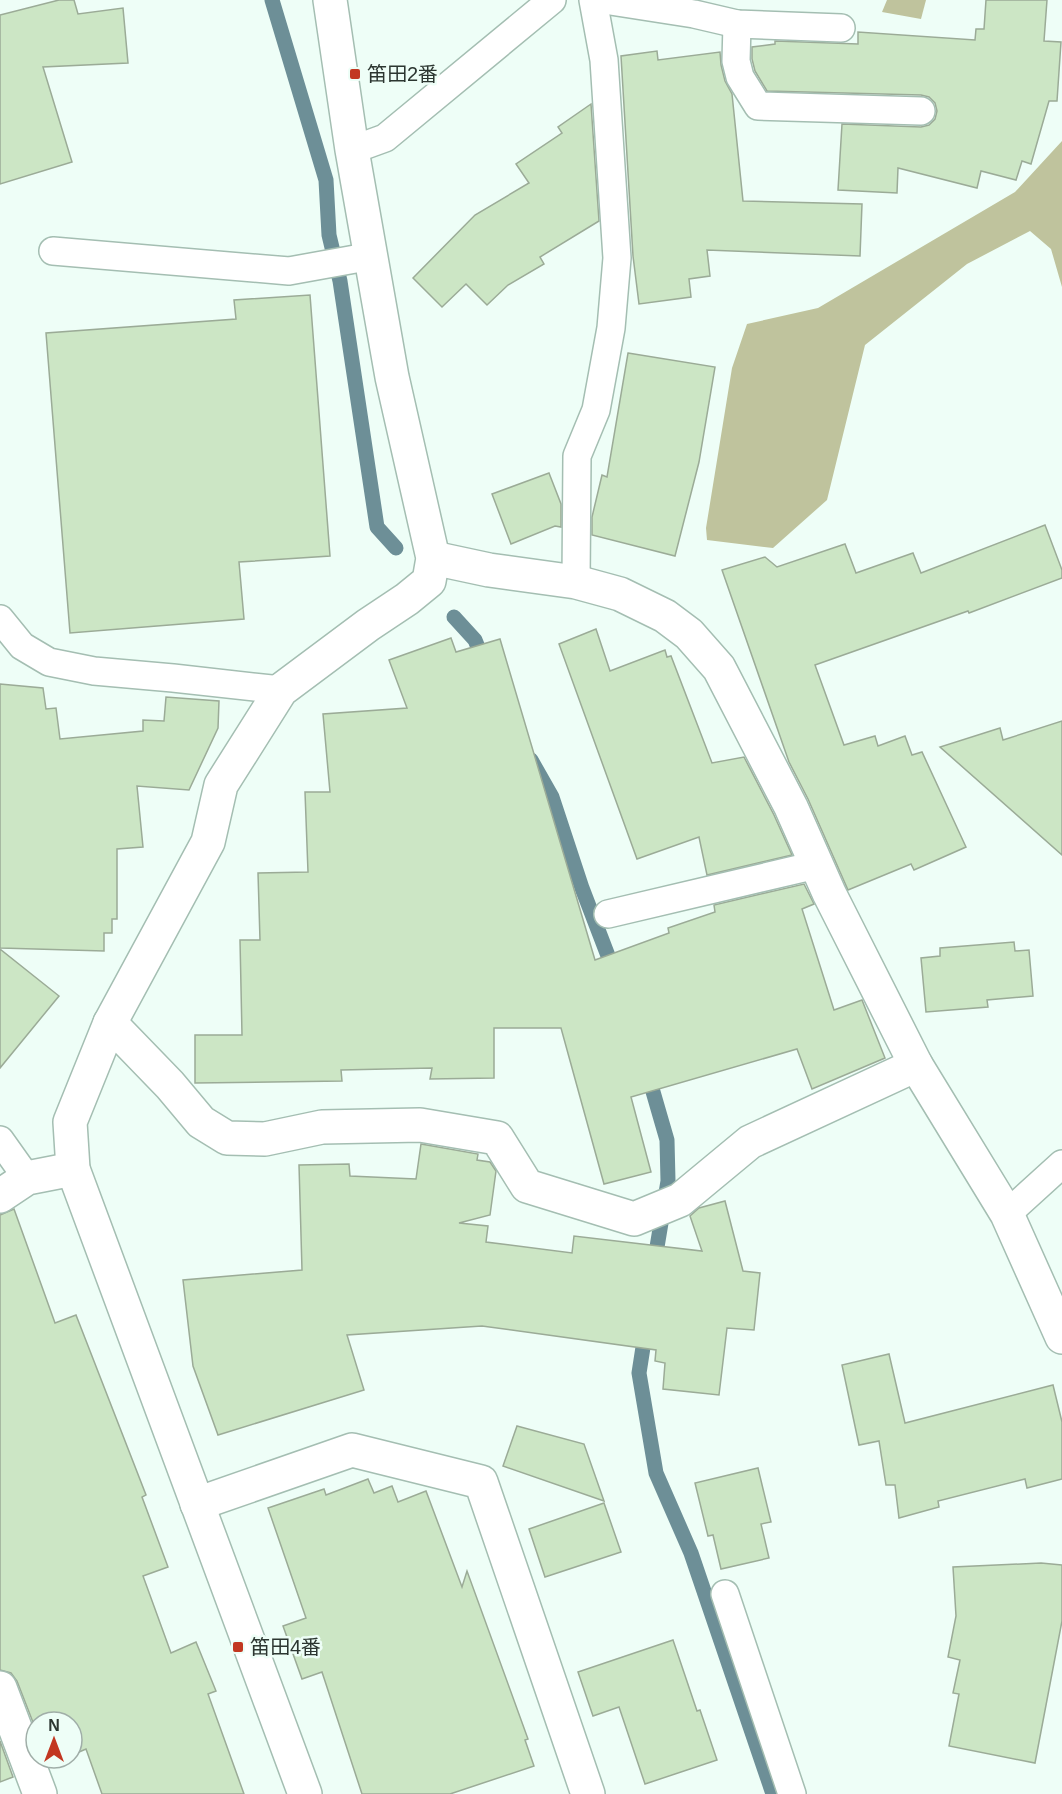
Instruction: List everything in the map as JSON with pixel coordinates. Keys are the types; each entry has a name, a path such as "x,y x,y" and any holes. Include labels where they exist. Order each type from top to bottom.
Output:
{"street":[{"path":"305,1794 73,1169 70,1122 110,1023 208,842 221,785 281,690 429,581 433,558 392,377 352,150 330,0"},
{"path":"433,558 489,570 576,582 620,594 665,616 689,634 719,668 791,807 828,893 916,1065 1007,1214 1062,1337"},
{"path":"110,1023 170,1084 201,1122 227,1138 265,1139 322,1127 420,1125 497,1138 527,1186 634,1219 680,1200 750,1142 916,1065"},
{"path":"0,1196 27,1178 73,1169"},
{"path":"197,1504 352,1450 481,1482 588,1794"},
{"path":"0,1688 40,1794"}],"lane":[{"path":"352,150 385,138 552,0"},
{"path":"576,582 577,456 596,410 611,328 617,258 604,60 593,0"},
{"path":"604,0 684,12 737,24 841,28"},
{"path":"737,24 736,62 740,76 758,106 921,111"},
{"path":"53,251 289,271 372,256"},
{"path":"0,619 22,646 49,662 94,671 281,690"},
{"path":"608,914 816,865"},
{"path":"0,1140 27,1178"},
{"path":"1007,1214 1062,1164"},
{"path":"725,1594 792,1794"}],"green space":[{"path":"887,0 926,0 921,19 882,12"},
{"path":"1062,141 1062,287 1051,249 1030,231 967,264 865,345 827,500 773,548 707,540 706,528 732,368 747,324 818,308 1015,192"}],"building":[{"path":"59,0 74,0 78,14 123,8 128,63 43,67 72,162 0,184 0,15"},
{"path":"986,0 1047,0 1044,41 1061,42 1057,101 1049,101 1031,164 1022,161 1016,180 981,171 977,188 898,168 897,193 838,190 842,124 921,127 929,125 935,119 937,111 935,103 929,97 921,95 767,91 755,71 752,47 775,44 775,41 858,44 858,32 975,40 976,29 984,29"},
{"path":"657,51 658,60 720,52 725,81 732,94 743,201 862,204 860,256 707,250 710,276 689,279 691,297 639,304 633,256 621,56"},
{"path":"591,104 599,221 540,257 544,264 508,285 487,305 466,284 442,307 413,278 475,215 529,183 516,164 562,133 558,127"},
{"path":"310,295 330,556 239,562 244,619 70,633 46,333 236,319 234,300"},
{"path":"628,353 715,367 699,462 675,556 592,535 592,517 602,475 607,477"},
{"path":"549,473 561,504 561,527 555,526 511,544 492,494"},
{"path":"1045,525 1062,570 1062,578 969,613 968,611 815,665 844,745 875,736 878,746 905,736 912,755 922,752 966,847 914,870 911,864 848,890 789,762 722,570 765,557 777,567 845,544 856,573 913,553 921,573"},
{"path":"596,629 610,671 665,650 667,657 671,656 712,763 744,757 792,855 707,875 699,837 637,859 559,644"},
{"path":"451,638 456,652 500,639 595,960 669,933 668,928 715,912 714,905 804,884 814,904 802,909 834,1010 862,1000 885,1058 812,1089 797,1049 631,1097 651,1172 604,1184 561,1028 494,1028 494,1078 430,1079 432,1068 341,1070 342,1081 195,1083 195,1035 242,1035 240,940 260,940 258,873 308,872 305,792 330,792 323,714 407,708 389,660"},
{"path":"0,684 43,688 46,709 56,708 60,739 143,731 143,720 164,721 166,697 219,701 218,728 189,790 137,786 143,847 117,849 117,919 112,919 112,933 104,933 104,951 0,948"},
{"path":"1062,721 1062,855 940,747 1000,728 1003,740"},
{"path":"1014,942 1015,951 1029,950 1033,996 987,1000 988,1007 926,1012 921,958 940,956 940,948"},
{"path":"0,949 59,996 0,1068"},
{"path":"421,1144 478,1154 477,1160 490,1162 496,1171 490,1215 459,1223 488,1226 486,1242 572,1253 574,1236 702,1251 690,1216 699,1208 725,1201 743,1271 760,1273 754,1330 727,1328 719,1395 663,1389 665,1363 655,1361 656,1350 482,1326 347,1335 364,1390 218,1435 193,1366 183,1280 302,1270 299,1165 349,1164 350,1176 416,1179"},
{"path":"14,1209 55,1323 76,1315 146,1495 142,1497 168,1567 143,1576 171,1653 196,1642 216,1691 208,1694 244,1794 102,1794 86,1749 84,1750 84,1710 28,1710 17,1681 11,1673 0,1670 0,1215"},
{"path":"889,1354 905,1423 1053,1385 1062,1422 1062,1479 1027,1488 1025,1479 938,1501 939,1507 899,1518 895,1485 886,1485 879,1441 859,1445 842,1365"},
{"path":"517,1426 584,1444 604,1501 503,1466"},
{"path":"758,1468 771,1522 761,1524 769,1558 721,1569 713,1535 708,1536 695,1483"},
{"path":"368,1479 374,1493 392,1486 398,1502 426,1491 462,1587 467,1571 528,1739 525,1740 534,1766 450,1794 362,1794 322,1672 302,1679 283,1626 306,1618 268,1508 324,1489 326,1495"},
{"path":"604,1503 621,1552 545,1577 529,1529"},
{"path":"1041,1563 1062,1565 1062,1621 1035,1763 949,1746 959,1694 953,1693 960,1660 948,1657 956,1616 953,1567"},
{"path":"673,1640 697,1711 700,1710 717,1760 645,1784 619,1707 593,1716 578,1672"},
{"path":"0,1741 13,1777 0,1782"}],"waterway":[{"path":"272,0 326,180 329,235 340,281 377,527 396,548"},
{"path":"454,617 475,640 484,662"},
{"path":"531,760 552,797 582,888 615,974"},
{"path":"647,1071 667,1140 668,1181 654,1265"},
{"path":"646,1328 639,1373 656,1473 691,1553 773,1794"}],"place":[{"name":"笛田2番","path":"355,74"},
{"name":"笛田4番","path":"238,1647"}]}
